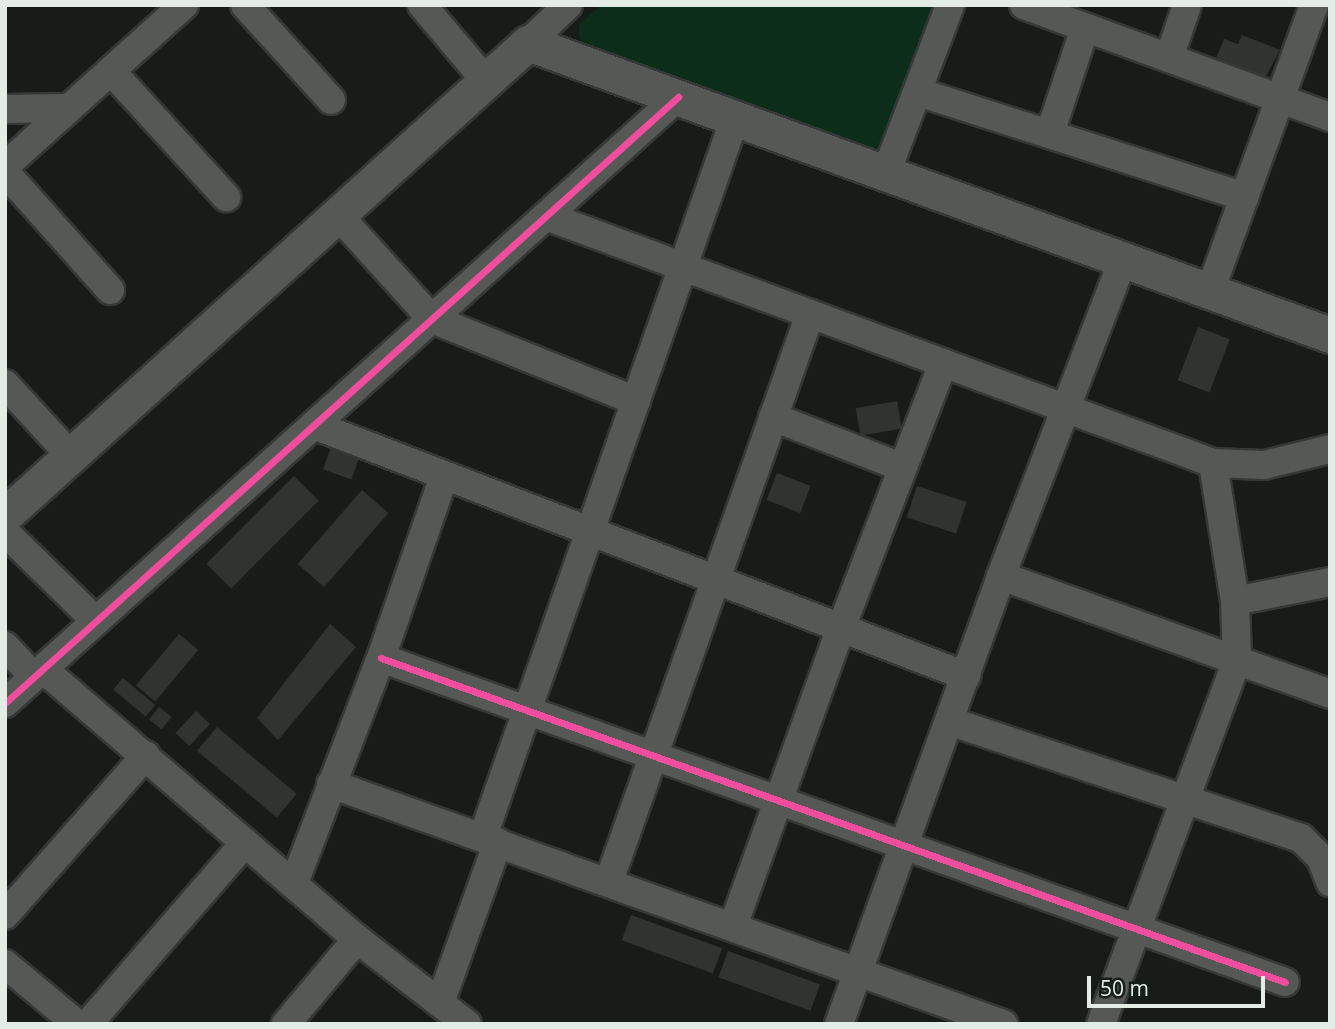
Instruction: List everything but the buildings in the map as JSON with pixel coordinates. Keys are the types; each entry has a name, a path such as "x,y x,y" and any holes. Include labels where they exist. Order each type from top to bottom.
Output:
{"street":[{"path":"5,166 184,5"},
{"path":"245,5 331,100"},
{"path":"422,5 486,80"},
{"path":"5,515 568,5"},
{"path":"886,173 950,5"},
{"path":"1170,58 1187,5"},
{"path":"1210,291 1314,5"},
{"path":"1040,8 1085,28 1330,117"},
{"path":"1049,134 1085,28"},
{"path":"528,43 1330,335"},
{"path":"111,71 226,197"},
{"path":"918,92 1245,197"},
{"path":"5,703 678,97"},
{"path":"5,109 69,108"},
{"path":"5,646 146,755 357,939 457,1018 490,839 527,713 735,118"},
{"path":"5,172 110,290"},
{"path":"338,215 432,319 636,401"},
{"path":"546,216 1213,463 1264,465 1330,449"},
{"path":"839,1024 901,845 1123,260"},
{"path":"609,881 810,314"},
{"path":"733,926 901,467 943,363"},
{"path":"5,384 71,456"},
{"path":"774,417 901,467"},
{"path":"314,425 966,676"},
{"path":"1101,1024 1237,660 1235,601 1213,463"},
{"path":"294,883 381,658 444,476"},
{"path":"5,532 96,621"},
{"path":"1001,576 1330,694"},
{"path":"1235,601 1330,582"},
{"path":"381,658 527,713 779,798 901,845 1285,982"},
{"path":"949,721 1301,838 1321,858 1330,882"},
{"path":"5,915 146,755"},
{"path":"331,783 733,926 856,974 1003,1024"},
{"path":"88,1024 245,842"},
{"path":"286,1024 357,939"},
{"path":"5,964 77,1024"}],"green space":[{"path":"601,5 942,5 889,163 591,51 579,38 579,25"}],"cycle path":[{"path":"5,703 678,97"},
{"path":"381,658 1285,982"}]}
